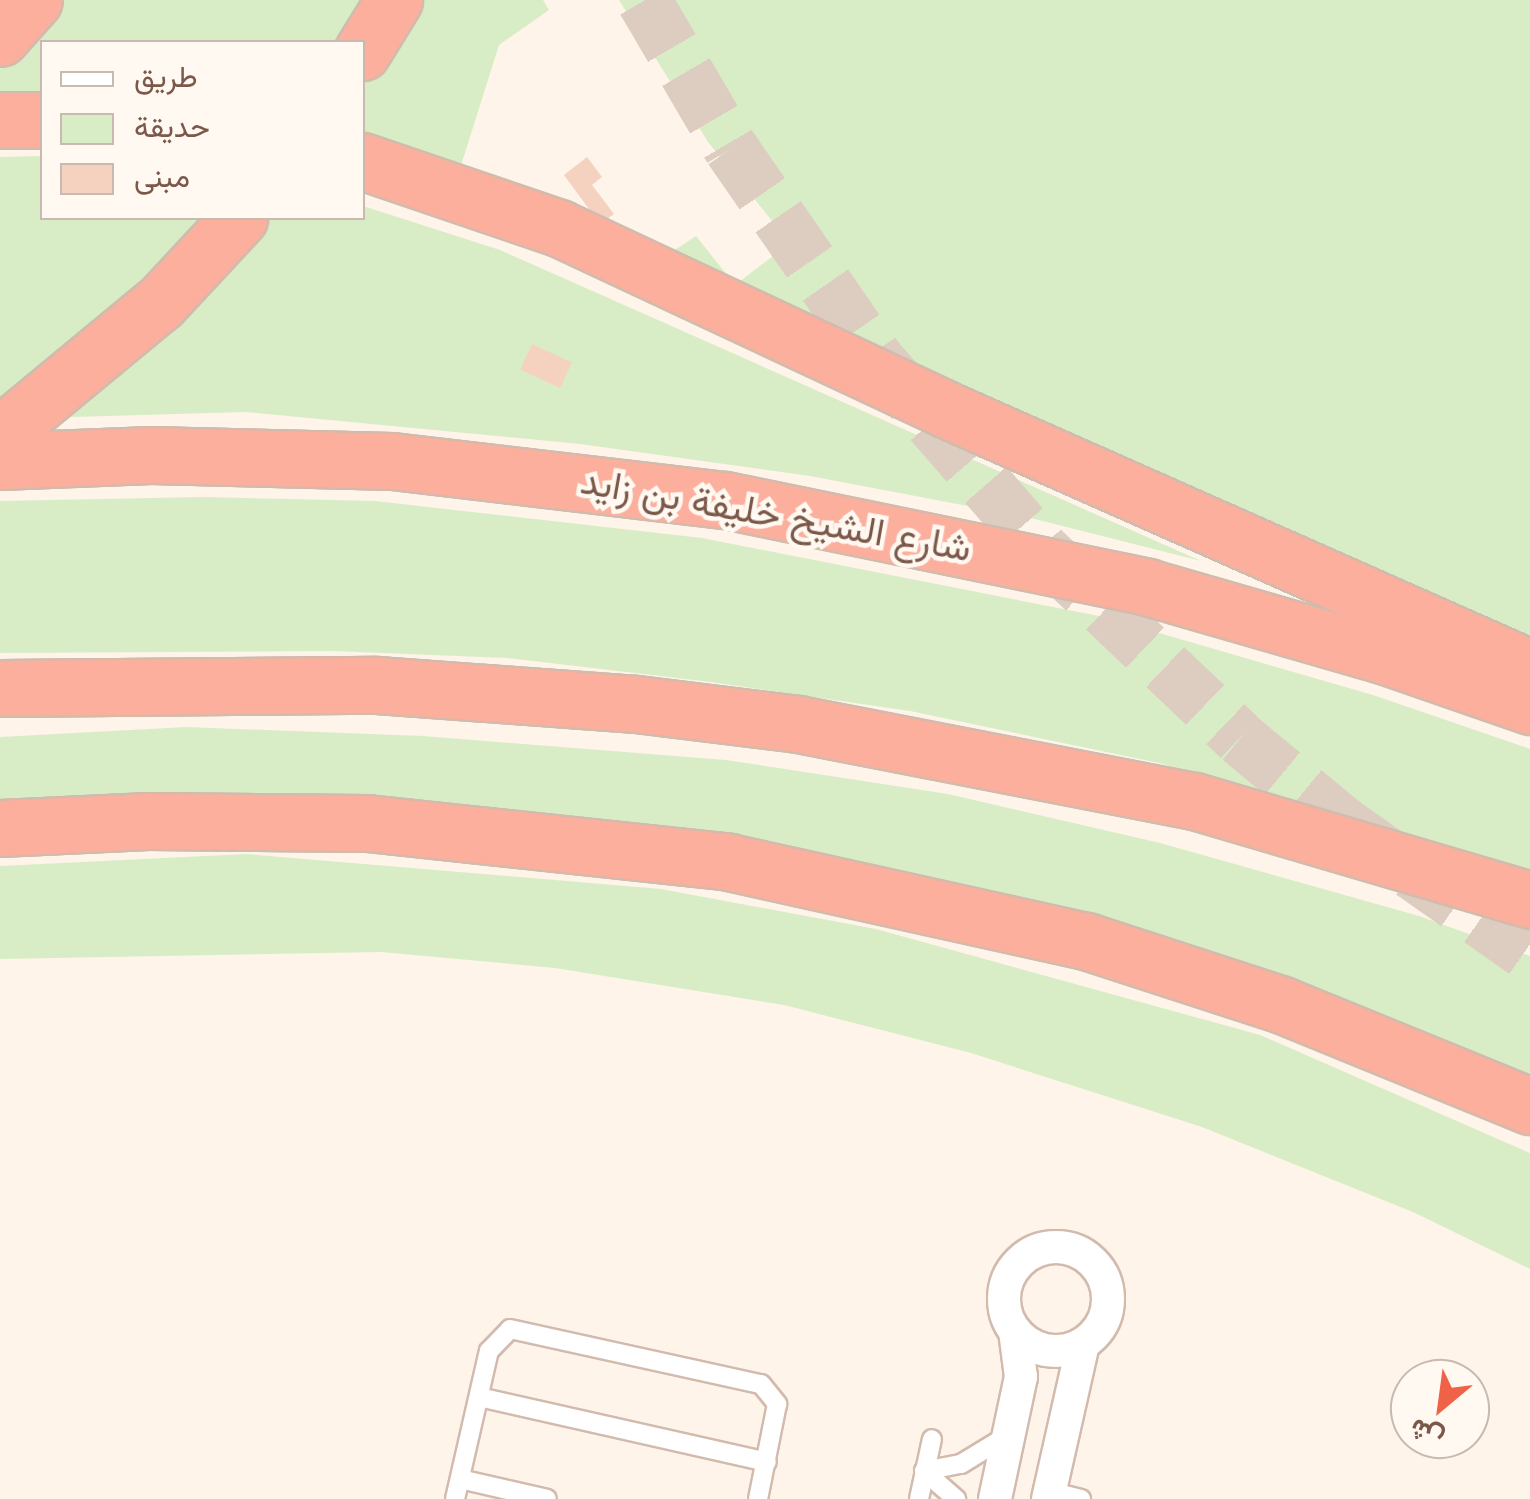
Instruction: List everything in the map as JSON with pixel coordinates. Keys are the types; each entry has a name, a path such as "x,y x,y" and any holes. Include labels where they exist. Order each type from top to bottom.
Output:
{"highway":[{"path":"0,38 34,0"},
{"path":"365,47 394,0"},
{"path":"0,120 40,120"},
{"path":"365,163 559,228 945,408 1530,668"},
{"path":"0,435 161,302 238,220"},
{"name":"شارع الشيخ خليفة بن زايد","path":"0,461 168,455 392,462 726,500 1147,587 1383,654 1530,706"},
{"path":"0,688 377,686 618,702 798,724 1194,801 1530,900"},
{"path":"0,828 148,820 367,823 729,862 1086,941 1280,1004 1530,1106"}],"street":[{"path":"995,1499 1021,1378 1004,1289 1018,1262 1043,1248 1073,1249 1097,1266 1108,1294 1103,1322 1083,1344 1060,1496"},
{"path":"1015,1332 1047,1350 1083,1344"}],"lane":[{"path":"455,1499 492,1340 510,1329 749,1381 771,1392 777,1404 758,1499"},
{"path":"478,1397 766,1462"},
{"path":"924,1472 961,1464 1006,1436"},
{"path":"919,1499 932,1438"},
{"path":"924,1472 956,1499"},
{"path":"460,1479 547,1499"}],"green space":[{"path":"0,0 543,0 549,10 499,45 458,175 365,156 365,40 40,40 40,102 0,101"},
{"path":"619,0 1530,0 1530,647 661,259 696,236 735,285 790,243 708,142"},
{"path":"40,156 40,220 365,220 365,207 500,250 1201,561 1031,518 810,476 580,444 246,412 0,419 0,157"},
{"path":"203,497 375,501 702,538 1104,617 1373,695 1530,749 1530,871 1159,763 910,711 711,682 507,658 333,651 0,653 0,501"},
{"path":"186,727 423,736 726,760 948,794 1160,843 1419,916 1530,956 1530,1082 1080,919 0,806 0,737"},
{"path":"246,854 661,889 876,929 1260,1035 1530,1153 1530,1269 1413,1212 1202,1127 971,1053 784,1005 555,968 381,952 0,959 0,866"}],"building":[{"path":"587,157 602,177 592,185 614,214 600,224 564,175"},
{"path":"532,344 572,363 560,388 520,369"}],"tunnel":[{"path":"644,0 731,148 877,359 1045,552 1240,738 1344,824 1530,954"}]}
